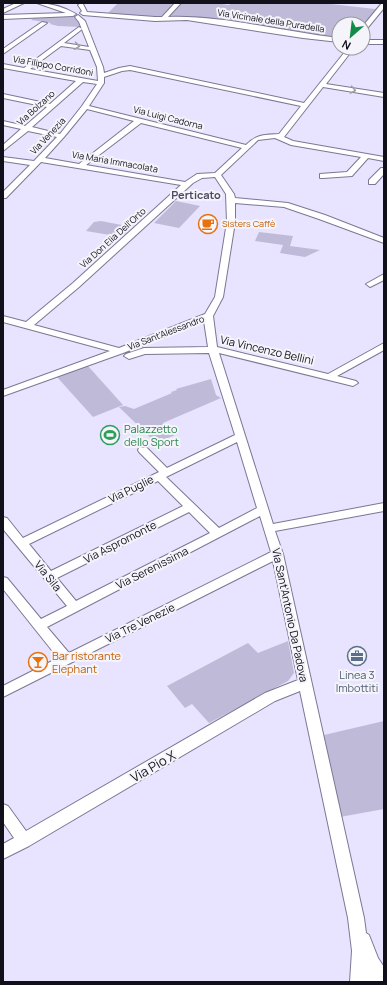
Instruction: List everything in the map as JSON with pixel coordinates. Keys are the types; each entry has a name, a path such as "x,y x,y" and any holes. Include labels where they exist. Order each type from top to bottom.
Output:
{"street":[{"path":"3,11 21,3"},
{"path":"40,3 80,13"},
{"path":"163,19 178,3"},
{"path":"371,19 384,4"},
{"path":"3,17 80,13"},
{"path":"80,13 100,67 101,80 120,69 130,68 305,105"},
{"name":"Via Vicinale della Puradella","path":"80,13 163,19 184,18 220,22 303,36 331,38"},
{"path":"3,52 44,23"},
{"path":"25,70 79,30"},
{"path":"371,41 381,42"},
{"path":"60,44 93,48"},
{"path":"217,176 247,147 260,137 282,136 345,56"},
{"name":"Via Filippo Corridoni","path":"3,66 81,80 101,80"},
{"name":"Via Bolzano","path":"3,149 81,80"},
{"name":"Via Venezia","path":"3,196 62,136 85,107 101,80"},
{"path":"322,85 384,95"},
{"path":"3,96 52,106"},
{"name":"Via Luigi Cadorna","path":"85,107 247,147"},
{"path":"80,166 139,120"},
{"path":"3,123 62,136"},
{"path":"277,137 291,143 384,159"},
{"path":"324,176 350,173 366,156"},
{"name":"Via Maria Immacolata","path":"3,159 80,166 186,184"},
{"path":"372,182 384,170"},
{"name":"Via Don Elia Dell'Orto","path":"26,326 76,285 186,184 200,176 217,176"},
{"name":"Via Sant'Alessandro","path":"3,393 109,354 124,353 208,316 214,308 219,295 231,222 230,194 217,176"},
{"path":"231,200 269,202 285,205 330,219 384,241"},
{"path":"370,284 384,277"},
{"name":"Via Sant'Antonio Da Padova","path":"208,316 213,350 277,554 356,918 360,951 359,982"},
{"path":"3,320 124,353"},
{"path":"329,377 384,346"},
{"path":"100,347 109,354"},
{"name":"Via Vincenzo Bellini","path":"124,353 213,350 228,352 353,383"},
{"name":"Via Puglie","path":"22,543 241,436"},
{"path":"143,450 190,506 218,534"},
{"name":"Via Aspromonte","path":"49,577 190,506"},
{"path":"270,528 384,507"},
{"name":"Via Serenissima","path":"39,626 264,509"},
{"name":"Via Sila","path":"3,521 75,608"},
{"name":"Via Tre Venezie","path":"3,692 277,554"},
{"path":"3,581 66,659"},
{"name":"Via Pio X","path":"3,852 270,697 305,683"},
{"path":"3,810 24,841"},
{"name":"Via Sant'Antonio Da Padova","path":"356,918 367,952 383,982"},
{"path":"359,982 370,980 383,982"}],"shaded area":[{"path":"118,3 215,3 229,5 231,3 322,3 375,9 384,3 384,11 376,10 371,16 331,16 331,37 308,36 188,17 150,18 108,13"},
{"path":"73,16 77,18 81,27 58,26 50,24 51,23 31,20 35,17"},
{"path":"176,201 200,206 179,228 154,223"},
{"path":"101,221 132,227 122,237 86,231 94,222"},
{"path":"259,232 293,236 290,246 320,250 305,257 280,253 283,245 255,241"},
{"path":"88,366 123,405 93,417 57,377"},
{"path":"211,379 216,395 221,398 163,423 175,435 156,443 119,407 125,406 134,409 172,393 171,392 177,390 176,389"},
{"path":"288,641 294,673 288,681 209,723 192,704 185,708 167,686 248,643 258,653"},
{"path":"384,721 384,809 340,817 324,735"}],"place":[{"name":"Sisters Caffè","path":"208,224"},
{"name":"Palazzetto dello Sport","path":"110,435"},
{"name":"Linea 3 Imbottiti","path":"357,656"},
{"name":"Bar ristorante Elephant","path":"38,662"}],"district":[{"name":"Perticato","path":"196,195"}]}
